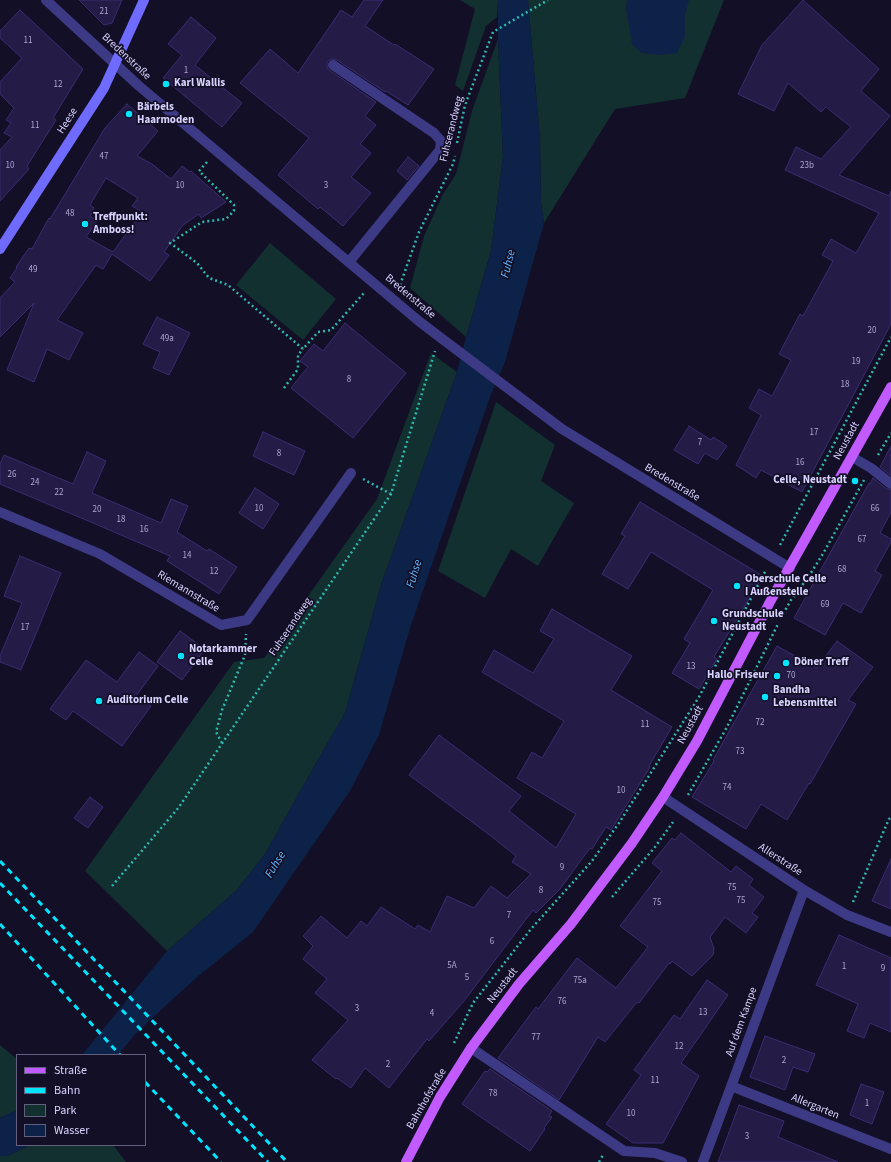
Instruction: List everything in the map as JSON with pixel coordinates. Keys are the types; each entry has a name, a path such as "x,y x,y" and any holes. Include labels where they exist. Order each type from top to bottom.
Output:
{"main road":[{"name":"Neustadt","path":"471,1048 519,984 570,924 632,843 663,797 697,741 769,604 891,387"},
{"name":"Bahnhofstraße","path":"406,1162 440,1097 471,1048"}],"street":[{"name":"Bredenstraße","path":"46,0 116,63 139,86 420,322 562,429 790,568"},
{"name":"Heese","path":"0,249 100,94 116,63 144,0"},
{"path":"333,65 434,133 441,142 440,150 349,262"},
{"path":"852,457 871,468 891,484"},
{"path":"247,620 350,473"},
{"name":"Riemannstraße","path":"0,512 100,554 221,625 247,620"},
{"name":"Allerstraße","path":"663,797 804,890 847,915 891,932"},
{"name":"Auf dem Kampe","path":"703,1162 804,890"},
{"path":"471,1048 624,1150 655,1153 682,1162"},
{"name":"Allergarten","path":"731,1086 891,1150"}],"path":[{"name":"Fuhserandweg","path":"399,288 419,232 453,164 465,105 493,32 548,0"},
{"path":"208,160 199,171 234,205 234,210 226,219 202,222 170,243 197,263 209,278 228,285 303,349"},
{"path":"284,388 298,369 298,355 303,349 318,332 331,330 364,292"},
{"path":"454,1044 473,1003 531,929 592,861 619,823 699,697 891,337"},
{"name":"Fuhserandweg","path":"112,886 179,807 391,494 436,350"},
{"path":"350,473 391,494"},
{"path":"858,484 863,483"},
{"path":"830,533 832,537"},
{"path":"222,743 216,732 222,710 245,655 247,620"},
{"path":"847,915 889,819 891,818"}],"green space":[{"path":"460,0 498,0 497,17 486,26 463,91 455,85 475,9"},
{"path":"528,0 724,0 685,98 615,109 544,223 541,203 540,140"},
{"path":"498,39 503,157 491,251 466,337 410,288 424,236 442,196 456,174 472,111"},
{"path":"270,243 336,299 303,340 236,285"},
{"path":"431,353 457,372 381,585 345,713 265,854 236,891 167,951 85,871 234,662 264,658 377,499"},
{"path":"496,402 555,445 541,481 574,503 538,566 511,549 485,598 438,571"},
{"path":"0,1045 16,1058 16,1110 0,1118"},
{"path":"28,1146 114,1146 126,1162 0,1162 0,1156 7,1156"}],"water":[{"name":"Fuhse","path":"498,0 528,0 540,140 541,203 544,223 505,362 490,397 410,628 379,735 350,791 253,932 196,978 137,1032 119,1054 83,1054 167,951 236,891 265,854 345,713 381,585 457,372 491,251 503,157 498,39"},
{"path":"627,0 689,0 685,15 685,37 677,53 660,55 641,53 632,44 626,8"},
{"path":"16,1110 16,1146 28,1146 7,1156 0,1156 0,1118"}],"building":[{"path":"79,0 122,0 112,23 104,25"},
{"path":"364,0 383,0 365,26 434,69 408,105 386,91 385,92 337,60 331,59 327,62 327,67 329,70 376,102 365,116 376,125 360,144 371,153 351,177 371,193 343,226 320,207 318,209 278,175 309,138 240,83 270,49 298,73 341,10 352,17"},
{"path":"803,0 879,69 861,91 890,116 839,175 889,196 891,191 891,324 802,492 761,470 756,478 736,465 761,415 749,408 759,389 772,396 791,360 779,354 800,314 803,316 833,261 822,255 831,239 856,253 879,213 785,170 796,147 821,159 851,127 826,107 821,112 788,83 774,111 738,94 762,45"},
{"path":"20,10 83,69 53,118 56,120 27,166 29,169 0,201 0,150 12,137 4,133 11,123 6,120 14,108 0,94 0,82 22,58 0,38 0,31"},
{"path":"191,17 216,38 195,65 242,103 222,127 163,78 182,55 168,44"},
{"path":"127,104 158,131 137,156 152,164 171,179 182,166 190,172 191,171 226,202 201,218 199,214 183,225 164,252 169,255 150,281 112,254 103,269 96,265 57,320 83,333 69,360 47,349 34,382 7,370 34,303 0,337 0,298 15,282 10,278 17,268 16,267 29,248 32,249 49,218 50,219 105,128","holes":["106,178 138,198 132,206 142,212 113,252 86,237 97,221 90,216 94,208 90,205"]},
{"path":"408,157 419,166 407,180 397,171"},
{"path":"157,317 190,333 169,375 153,368 160,352 143,344"},
{"path":"345,323 406,373 353,438 291,388 308,367 300,361 314,344 323,351"},
{"path":"689,426 711,440 713,437 727,446 717,460 705,453 698,464 674,450"},
{"path":"263,432 305,451 294,475 253,456"},
{"path":"891,446 891,476 880,467"},
{"path":"87,452 106,461 92,493 161,523 171,499 188,506 177,532 207,551 209,549 237,567 219,594 167,561 170,556 0,484 0,464 4,455 73,484"},
{"path":"873,478 887,489 891,490 891,512 880,533 891,539 891,542 875,571 882,575 861,613 843,603 825,635 794,618"},
{"path":"255,488 279,504 263,529 239,513"},
{"path":"640,502 763,576 714,657 717,659 699,689 672,673 690,643 684,639 713,590 651,552 628,589 602,574 625,536 621,534"},
{"path":"20,556 61,573 21,670 0,662 0,656 22,603 4,596"},
{"path":"552,609 632,656 611,690 672,727 649,766 650,767 611,830 606,827 592,849 590,848 560,889 536,913 533,910 464,1001 429,1041 427,1039 389,1088 365,1068 351,1088 337,1078 336,1079 312,1060 348,1020 315,993 327,979 303,959 313,946 303,936 321,916 347,938 361,921 367,926 381,907 415,929 418,925 430,932 447,896 474,908 491,886 507,898 531,874 512,862 516,856 409,775 439,735 521,796 509,811 556,848 576,814 517,778 532,752 542,758 564,721 482,672 494,650 533,673 554,639 540,631"},
{"name":"Notarkammer Celle","path":"180,631 205,649 182,680 157,662"},
{"path":"837,641 873,667 848,700 856,704 810,784 809,783 787,820 761,804 746,829 692,797 714,761 713,760 777,646 817,668"},
{"name":"Auditorium Celle","path":"139,652 158,666 136,696 151,706 122,746 73,711 66,720 50,709 86,660 117,682"},
{"path":"90,797 103,807 88,828 74,818"},
{"path":"681,833 731,872 736,866 753,879 749,885 764,897 752,913 758,917 746,933 725,917 710,937 714,949 713,955 692,976 672,961 670,964 669,963 639,1003 637,1002 605,1042 598,1037 559,1100 498,1058 536,1007 538,1009 577,958 616,988 648,947 620,926 662,871 652,863 672,838 675,840"},
{"path":"891,859 891,909 872,901"},
{"path":"839,935 891,958 891,1032 870,1023 864,1038 847,1031 858,1004 816,985"},
{"path":"707,980 728,995 681,1063 699,1076 663,1143 633,1143 606,1124 641,1075 634,1070 674,1015 680,1019"},
{"path":"765,1036 815,1054 808,1072 793,1067 785,1090 750,1077"},
{"path":"490,1069 552,1111 549,1116 552,1117 530,1151 462,1104 485,1071 487,1072"},
{"path":"861,1084 884,1092 872,1124 850,1115"},
{"path":"739,1105 784,1121 778,1137 838,1162 718,1162"}],"railway":[{"path":"0,861 287,1162"},
{"path":"0,883 268,1162"},
{"path":"0,924 119,1054"},
{"path":"146,1083 221,1162"}],"place":[{"name":"Karl Wallis","path":"166,84"},
{"name":"Bärbels Haarmoden","path":"129,114"},
{"name":"Treffpunkt: Amboss!","path":"85,224"},
{"name":"Celle, Neustadt","path":"855,481"},
{"name":"Oberschule Celle I Außenstelle","path":"737,586"},
{"name":"Grundschule Neustadt","path":"714,621"},
{"name":"Notarkammer Celle","path":"181,656"},
{"name":"Döner Treff","path":"786,663"},
{"name":"Hallo Friseur","path":"777,676"},
{"name":"Bandha Lebensmittel","path":"765,697"},
{"name":"Auditorium Celle","path":"99,701"}]}
